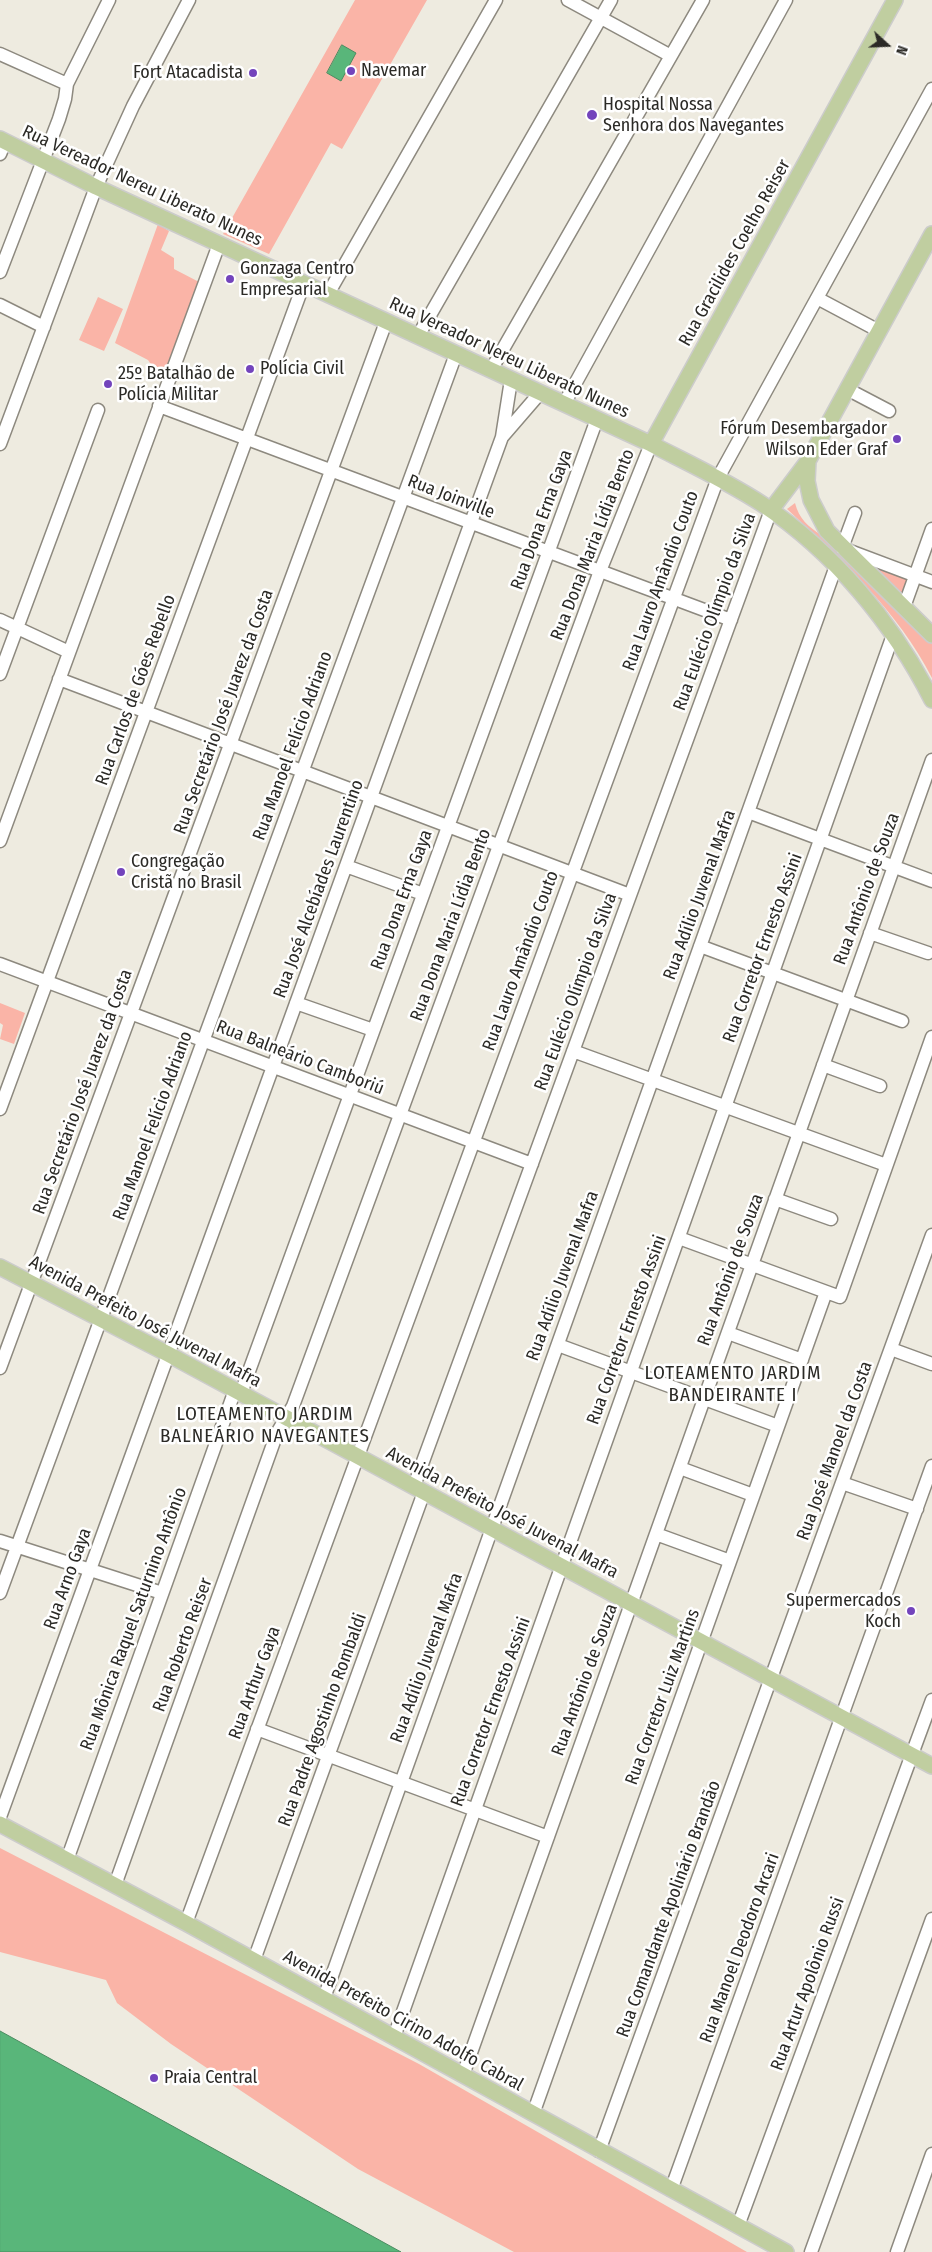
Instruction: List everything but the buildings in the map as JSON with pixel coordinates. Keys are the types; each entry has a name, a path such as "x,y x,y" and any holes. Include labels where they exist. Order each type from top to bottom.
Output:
{"main road":[{"name":"Rua Gracilides Coelho Reiser","path":"651,444 895,0"},
{"name":"Rua Vereador Nereu Liberato Nunes","path":"2,145 42,160 304,284 651,444 718,478 786,521 836,566 862,594 893,635 911,662 932,700"},
{"path":"771,510 808,461 932,234"},
{"path":"808,461 808,481 811,500 827,531 842,548 932,635"},
{"name":"Avenida Prefeito José Juvenal Mafra","path":"0,1267 238,1391 932,1766"},
{"name":"Avenida Prefeito Cirino Adolfo Cabral","path":"0,1824 324,1998 599,2151 786,2252"}],"street":[{"path":"0,272 65,99 67,84 109,0"},
{"path":"0,444 96,187 133,106 189,0"},
{"path":"328,294 496,0"},
{"path":"568,0 670,56"},
{"path":"418,336 611,0"},
{"path":"491,370 703,0"},
{"path":"564,404 786,0"},
{"path":"0,54 67,84"},
{"name":"Rua Lauro Amândio Couto","path":"358,1456 718,478 932,89"},
{"path":"0,840 219,244"},
{"name":"Rua Carlos de Góes Rebello","path":"0,1109 304,284"},
{"path":"817,298 879,331"},
{"path":"0,305 44,327"},
{"name":"Rua Secretário José Juarez da Costa","path":"0,1368 386,322"},
{"name":"Rua Manoel Felício Adriano","path":"0,1593 456,354"},
{"name":"Rua José Alcebíades Laurentino","path":"168,1354 502,436 512,380"},
{"path":"847,389 889,411"},
{"name":"Rua José Alcebíades Laurentino","path":"502,436 540,393"},
{"name":"Rua Joinville","path":"160,406 731,620"},
{"path":"0,674 98,410"},
{"name":"Rua Dona Erna Gaya","path":"238,1391 350,1095 597,419"},
{"name":"Rua Dona Maria Lídia Bento","path":"287,1418 600,571 651,444"},
{"name":"Rua Eulécio Olímpio da Silva","path":"419,1489 532,1164 771,510"},
{"path":"855,513 842,548 932,582"},
{"path":"904,607 932,529"},
{"name":"Rua Adílio Juvenal Mafra","path":"324,1998 836,566"},
{"path":"0,620 69,652"},
{"name":"Rua Corretor Ernesto Assini","path":"394,2037 893,635"},
{"path":"59,679 630,895"},
{"name":"Rua Antônio de Souza","path":"463,2075 932,760"},
{"path":"748,812 932,880"},
{"path":"346,866 423,894"},
{"path":"870,933 928,953"},
{"path":"700,946 902,1021"},
{"name":"Rua Balneário Camboriú","path":"0,964 532,1164"},
{"path":"296,1003 373,1030"},
{"path":"679,1238 840,1297 932,1037"},
{"path":"574,1051 886,1166"},
{"path":"823,1065 880,1086"},
{"path":"775,1199 831,1219"},
{"name":"Rua José Manoel da Costa","path":"771,1679 932,1235"},
{"name":"Rua Corretor Luiz Martins","path":"533,2114 826,1292"},
{"path":"728,1333 802,1360"},
{"path":"558,1345 778,1426"},
{"path":"891,1349 932,1364"},
{"name":"Rua Arno Gaya","path":"0,1817 168,1354"},
{"name":"Rua Mônica Raquel Saturnino Antônio","path":"67,1860 162,1594 238,1391"},
{"name":"Rua Roberto Reiser","path":"115,1885 277,1433 287,1418"},
{"name":"Rua Arthur Gaya","path":"186,1923 358,1456"},
{"name":"Rua Manoel Deodoro Arcari","path":"671,2190 932,1466"},
{"path":"680,1468 754,1494"},
{"path":"842,1483 916,1509"},
{"name":"Rua Padre Agostinho Rombaldi","path":"254,1960 329,1756 419,1489"},
{"path":"656,1534 730,1561"},
{"path":"0,1541 162,1594"},
{"name":"Rua Comandante Apolinário Brandão","path":"599,2151 771,1679"},
{"name":"Rua Artur Apolônio Russi","path":"738,2226 932,1700"},
{"path":"257,1729 548,1837"},
{"path":"811,2252 932,1919"},
{"path":"897,2252 932,2154"}],"shaded area":[{"name":"Navemar","path":"355,0 427,0 342,149 331,143 269,254 223,234"},
{"path":"342,45 356,53 341,81 327,73"},
{"path":"158,224 169,231 161,250 174,258 174,269 201,283 168,378 159,376 148,360 115,343"},
{"path":"98,297 123,309 104,351 79,340"},
{"path":"795,503 805,522 932,641 932,678 903,630 867,587 787,509"},
{"path":"872,565 912,578 904,600"},
{"path":"0,1003 25,1013 14,1044 0,1039 3,1025 0,1023"},
{"path":"0,1848 419,2064 747,2252 514,2252 358,2169 171,2044 117,2003 106,1980 0,1952"},
{"path":"0,2031 401,2252 0,2252"}],"place":[{"name":"Navemar","path":"351,71"},
{"name":"Fort Atacadista","path":"253,73"},
{"name":"Hospital Nossa Senhora dos Navegantes","path":"592,115"},
{"name":"Gonzaga Centro Empresarial","path":"230,279"},
{"name":"Polícia Civil","path":"250,369"},
{"name":"25º Batalhão de Polícia Militar","path":"108,384"},
{"name":"Fórum Desembargador Wilson Eder Graf","path":"897,439"},
{"name":"Congregação Cristã no Brasil","path":"121,872"},
{"name":"Supermercados Koch","path":"911,1611"},
{"name":"Praia Central","path":"154,2078"}],"district":[{"name":"LOTEAMENTO JARDIM BANDEIRANTE I","path":"733,1385"},
{"name":"LOTEAMENTO JARDIM BALNEÁRIO NAVEGANTES","path":"265,1426"}]}
